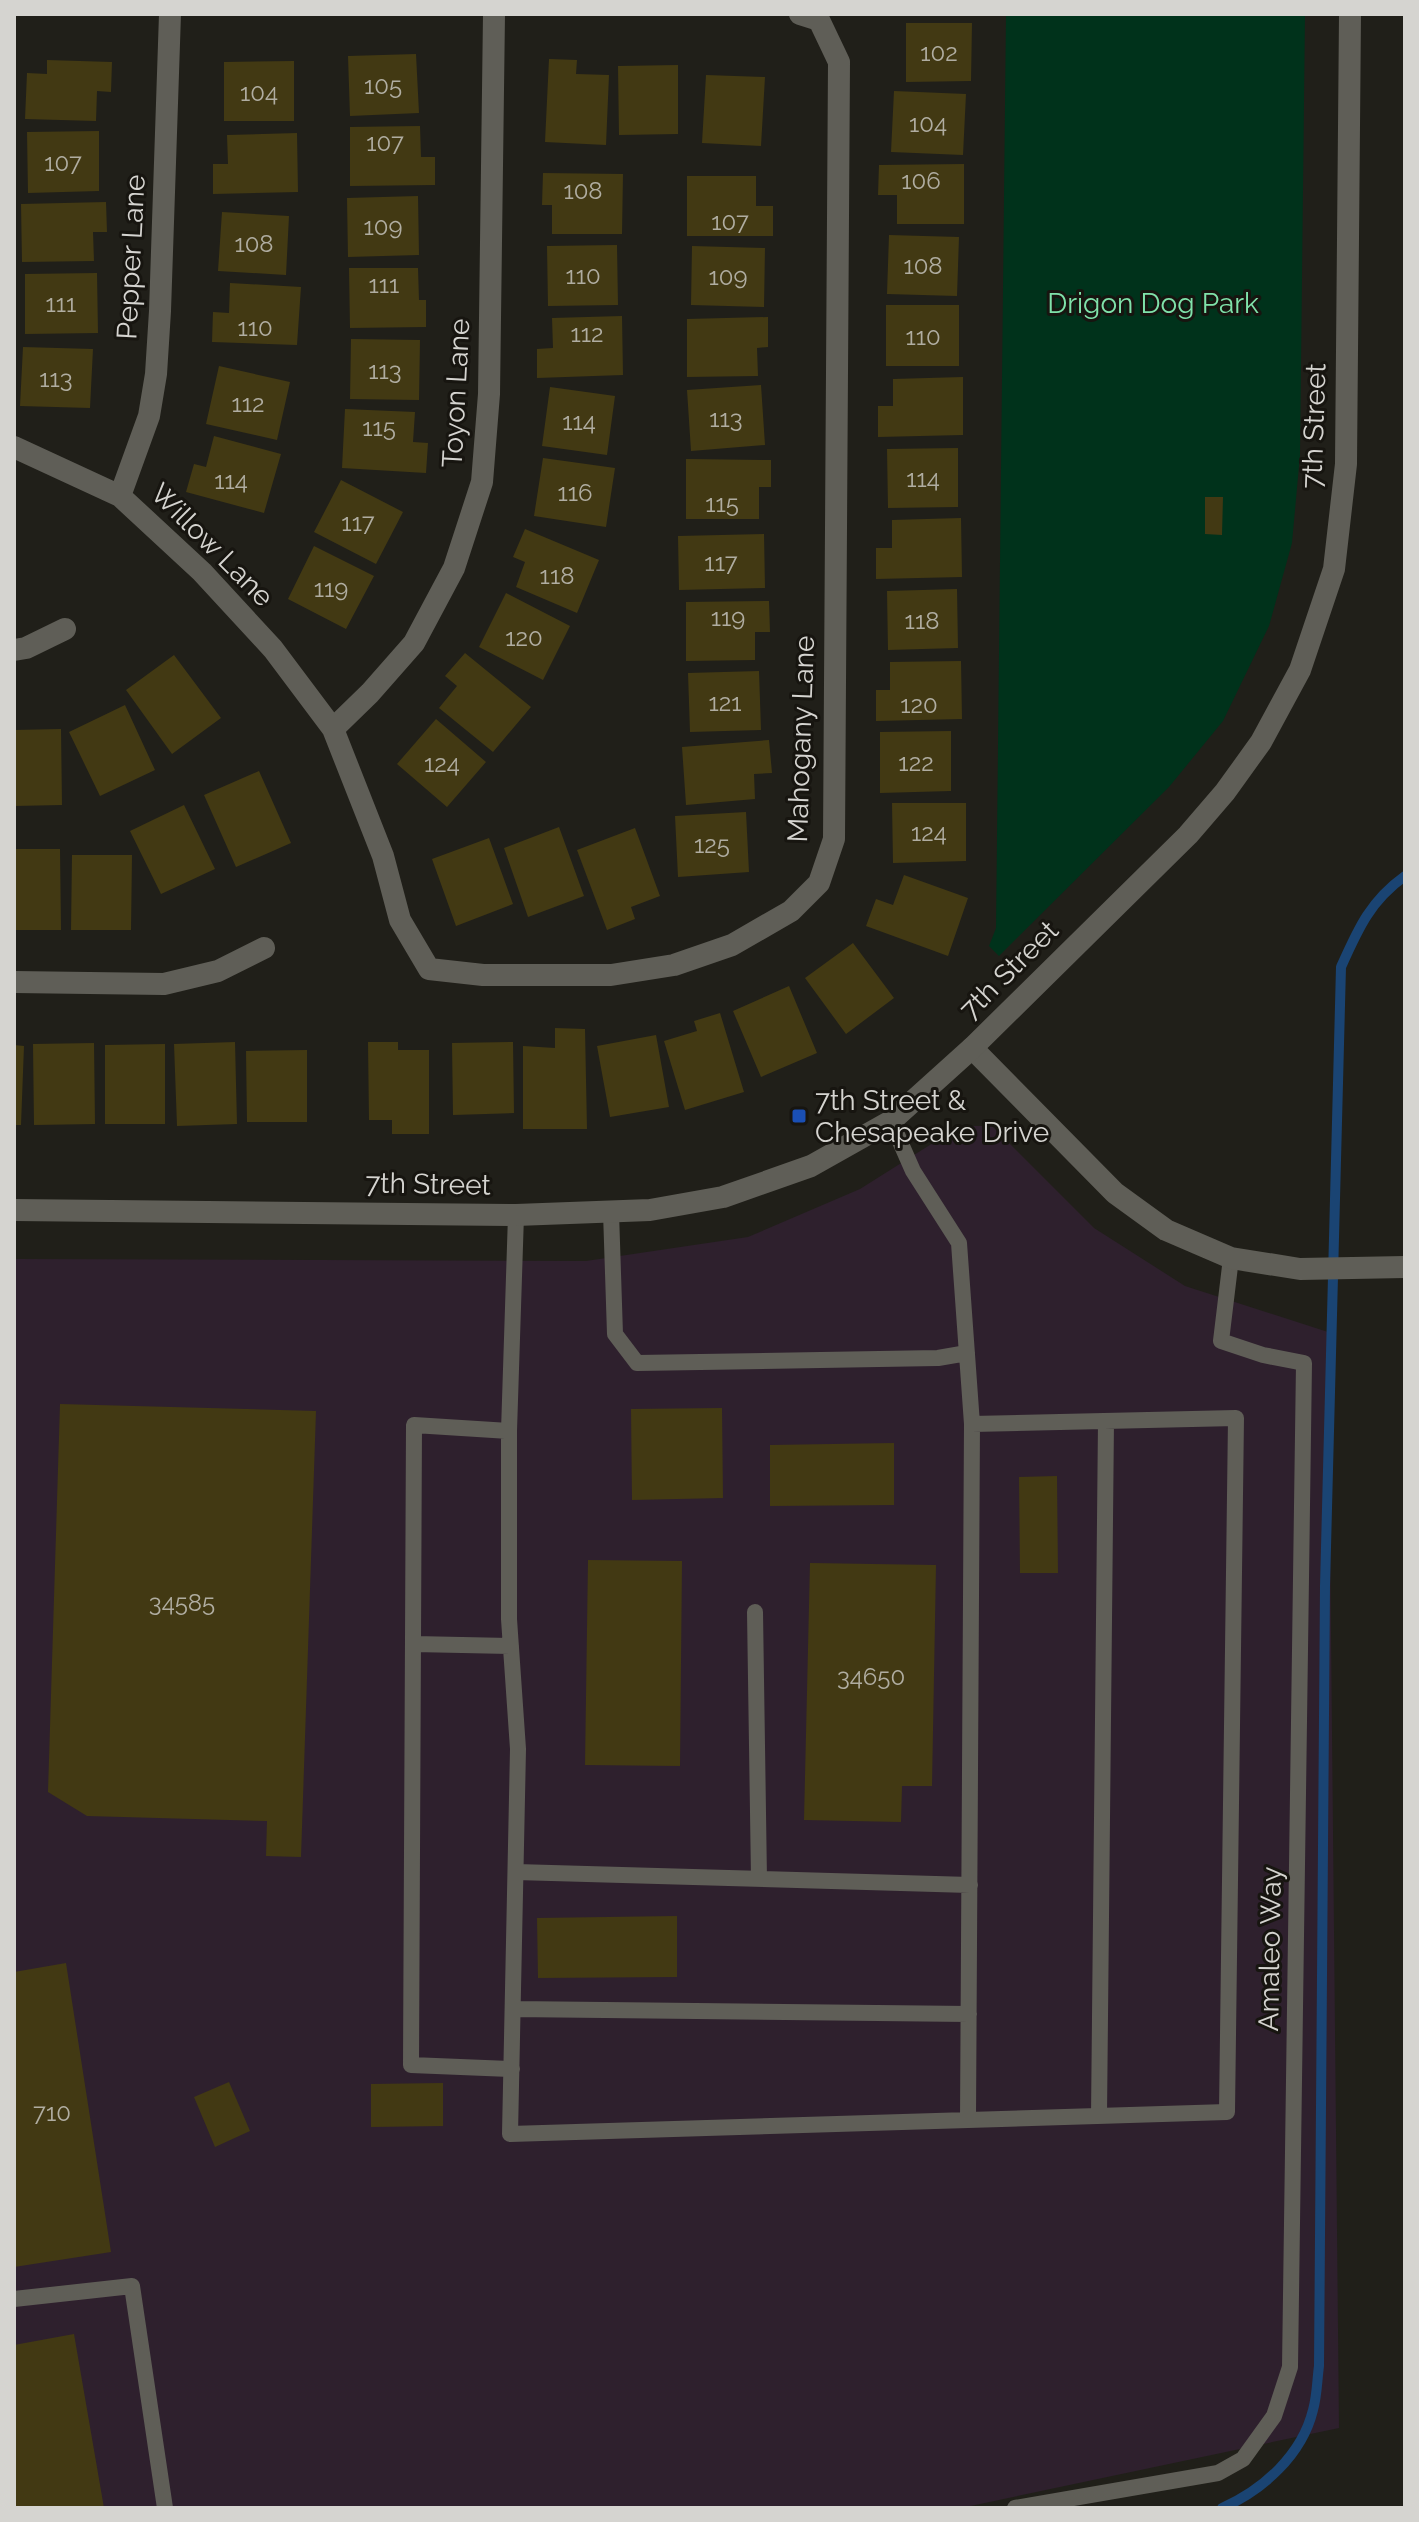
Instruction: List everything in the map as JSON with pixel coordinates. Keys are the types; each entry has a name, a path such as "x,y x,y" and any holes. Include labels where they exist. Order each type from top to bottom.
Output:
{"street":[{"name":"Pepper Lane","path":"120,496 149,416 156,374 170,14"},
{"name":"Toyon Lane","path":"333,729 414,643 454,568 482,482 489,394 494,14"},
{"name":"7th Street","path":"14,1210 516,1215 650,1210 723,1197 811,1166 891,1121 972,1048 1188,835 1225,792 1261,742 1300,670 1334,569 1346,464 1350,14"},
{"name":"Mahogany Lane","path":"333,729 383,856 400,920 429,969 483,975 611,975 674,965 732,945 791,911 819,883 834,839 839,62 810,17"},
{"name":"Willow Lane","path":"14,447 120,496 213,583 273,649 333,729"},
{"path":"14,650 26,648 65,629"},
{"path":"14,982 164,984 218,971 264,948"},
{"path":"972,1048 1115,1193 1166,1230 1231,1258 1300,1269 1405,1267"}],"lane":[{"path":"891,1121 913,1171 959,1243 972,1424 968,2119"},
{"path":"611,1212 615,1334 637,1363 938,1358 967,1353"},
{"path":"516,1215 509,1431 511,1646 518,1749 510,2134 1227,2112 1236,1418 972,1424"},
{"name":"Amaleo Way","path":"1015,2508 1218,2473 1243,2459 1274,2416 1290,2367 1304,1363 1263,1355 1221,1341 1231,1258"},
{"path":"1099,2116 1106,1421"},
{"path":"509,1431 414,1425 411,2065 512,2069"},
{"path":"755,1612 759,1879"},
{"path":"414,1644 511,1646"},
{"path":"516,1872 970,1885"},
{"path":"513,2009 969,2014"},
{"path":"14,2299 132,2286 165,2508"}],"shaded area":[{"path":"960,1126 992,1126 1094,1228 1185,1286 1328,1332 1339,2428 961,2508 14,2508 14,1259 586,1261 748,1237 860,1189"}],"green space":[{"name":"Drigon Dog Park","path":"1006,14 1305,14 1300,455 1292,543 1269,626 1223,721 1169,787 999,956 989,946 996,928"}],"building":[{"path":"906,23 972,23 971,81 906,82"},
{"path":"416,54 419,113 350,116 348,56"},
{"path":"549,59 577,60 576,74 609,75 606,145 545,142"},
{"path":"47,60 112,62 111,92 97,91 96,121 25,119 27,73 47,74"},
{"path":"294,61 294,121 224,121 224,62"},
{"path":"678,65 678,134 619,135 618,66"},
{"path":"706,75 765,77 761,146 702,143"},
{"path":"894,91 966,94 963,155 891,152"},
{"path":"420,126 421,157 435,157 435,185 350,186 350,127"},
{"path":"99,131 99,191 28,193 27,132"},
{"path":"297,133 298,192 213,194 213,164 228,164 227,135"},
{"path":"964,164 964,224 897,224 897,195 878,195 879,165"},
{"path":"543,173 623,174 622,234 552,234 552,205 542,205"},
{"path":"687,176 756,176 756,206 773,206 773,236 687,236"},
{"path":"418,196 419,255 348,257 347,198"},
{"path":"106,202 107,232 93,232 94,261 22,262 21,204"},
{"path":"222,212 289,216 286,275 218,271"},
{"path":"889,235 959,237 957,296 887,294"},
{"path":"617,245 618,305 548,306 547,246"},
{"path":"692,246 765,248 764,307 691,305"},
{"path":"349,268 418,268 419,300 426,300 426,327 350,328"},
{"path":"97,273 98,333 25,334 25,274"},
{"path":"230,283 301,287 297,345 212,342 213,312 229,313"},
{"path":"886,305 959,305 959,366 886,366"},
{"path":"622,316 623,375 537,378 537,349 553,348 552,318"},
{"path":"768,317 768,347 757,348 758,376 687,377 687,319"},
{"path":"351,339 420,340 419,400 350,399"},
{"path":"23,347 93,349 90,408 20,406"},
{"path":"219,366 290,382 277,440 206,424"},
{"path":"963,377 963,435 878,437 878,406 893,406 893,379"},
{"path":"761,385 765,445 691,451 687,390"},
{"path":"550,387 615,396 607,455 542,446"},
{"path":"345,409 415,412 413,442 428,443 426,473 342,468"},
{"path":"214,436 281,454 264,513 186,492 194,464 206,467"},
{"path":"958,448 958,507 888,508 887,449"},
{"path":"543,458 615,468 606,527 534,516"},
{"path":"686,459 771,460 771,487 759,487 759,519 686,519"},
{"path":"341,480 403,512 376,564 314,532"},
{"path":"1205,497 1223,497 1222,535 1205,534"},
{"path":"961,518 962,577 876,579 876,548 892,548 892,520"},
{"path":"525,529 599,560 577,613 516,587 525,562 513,557"},
{"path":"764,534 765,588 679,590 678,536"},
{"path":"314,546 374,576 346,629 288,599"},
{"path":"957,589 958,648 888,650 887,591"},
{"path":"506,593 570,626 543,680 479,647"},
{"path":"769,601 770,632 755,632 755,660 686,661 686,602"},
{"path":"465,653 531,707 493,752 439,708 457,686 445,676"},
{"path":"174,655 221,718 172,754 126,690"},
{"path":"961,661 962,719 876,721 876,690 890,690 890,662"},
{"path":"759,671 761,730 690,732 688,673"},
{"path":"125,705 155,770 100,796 69,732"},
{"path":"436,719 486,762 447,807 397,764"},
{"path":"61,729 62,805 14,806 14,730"},
{"path":"951,731 951,791 880,793 880,732"},
{"path":"769,740 772,773 754,774 755,799 686,805 682,747"},
{"path":"259,771 291,843 236,867 204,795"},
{"path":"892,803 966,803 966,861 893,863"},
{"path":"184,805 215,869 161,894 130,831"},
{"path":"746,812 749,872 678,877 675,816"},
{"path":"559,827 584,896 528,917 504,848"},
{"path":"635,828 660,896 631,907 635,919 607,930 577,850"},
{"path":"489,838 513,904 456,926 432,859"},
{"path":"14,849 60,849 61,930 14,930"},
{"path":"72,855 132,855 131,930 71,930"},
{"path":"904,875 968,898 948,956 866,926 876,899 893,905"},
{"path":"853,943 894,998 846,1034 805,978"},
{"path":"789,986 817,1053 761,1077 733,1011"},
{"path":"720,1013 744,1092 685,1110 664,1041 697,1031 694,1021"},
{"path":"555,1028 585,1029 587,1129 523,1129 523,1046 555,1048"},
{"path":"656,1035 669,1107 610,1117 597,1046"},
{"path":"235,1042 237,1124 177,1126 174,1044"},
{"path":"368,1042 398,1042 398,1050 429,1050 429,1134 392,1134 392,1120 369,1120"},
{"path":"513,1042 514,1113 453,1115 452,1043"},
{"path":"94,1043 95,1124 34,1125 33,1044"},
{"path":"165,1044 165,1124 105,1124 105,1045"},
{"path":"14,1045 24,1046 21,1125 14,1125"},
{"path":"307,1050 307,1122 247,1122 246,1051"},
{"path":"60,1404 316,1411 301,1857 266,1856 267,1821 87,1816 48,1792"},
{"path":"722,1408 723,1498 632,1500 631,1409"},
{"path":"894,1443 894,1505 770,1506 770,1445"},
{"path":"1057,1476 1058,1573 1020,1573 1019,1477"},
{"path":"588,1560 682,1561 680,1766 585,1765"},
{"path":"810,1563 936,1565 932,1786 902,1786 901,1822 804,1820"},
{"path":"677,1916 677,1977 538,1978 537,1918"},
{"path":"66,1963 111,2252 14,2267 14,1972"},
{"path":"229,2082 250,2131 215,2147 194,2097"},
{"path":"443,2083 443,2126 371,2127 371,2084"},
{"path":"74,2334 104,2508 14,2508 14,2345"}],"waterway":[{"path":"1222,2508 1266,2481 1290,2456 1308,2426 1317,2388 1325,1586 1341,967 1359,928 1374,906 1405,876"}],"place":[{"name":"7th Street & Chesapeake Drive","path":"799,1116"}]}
